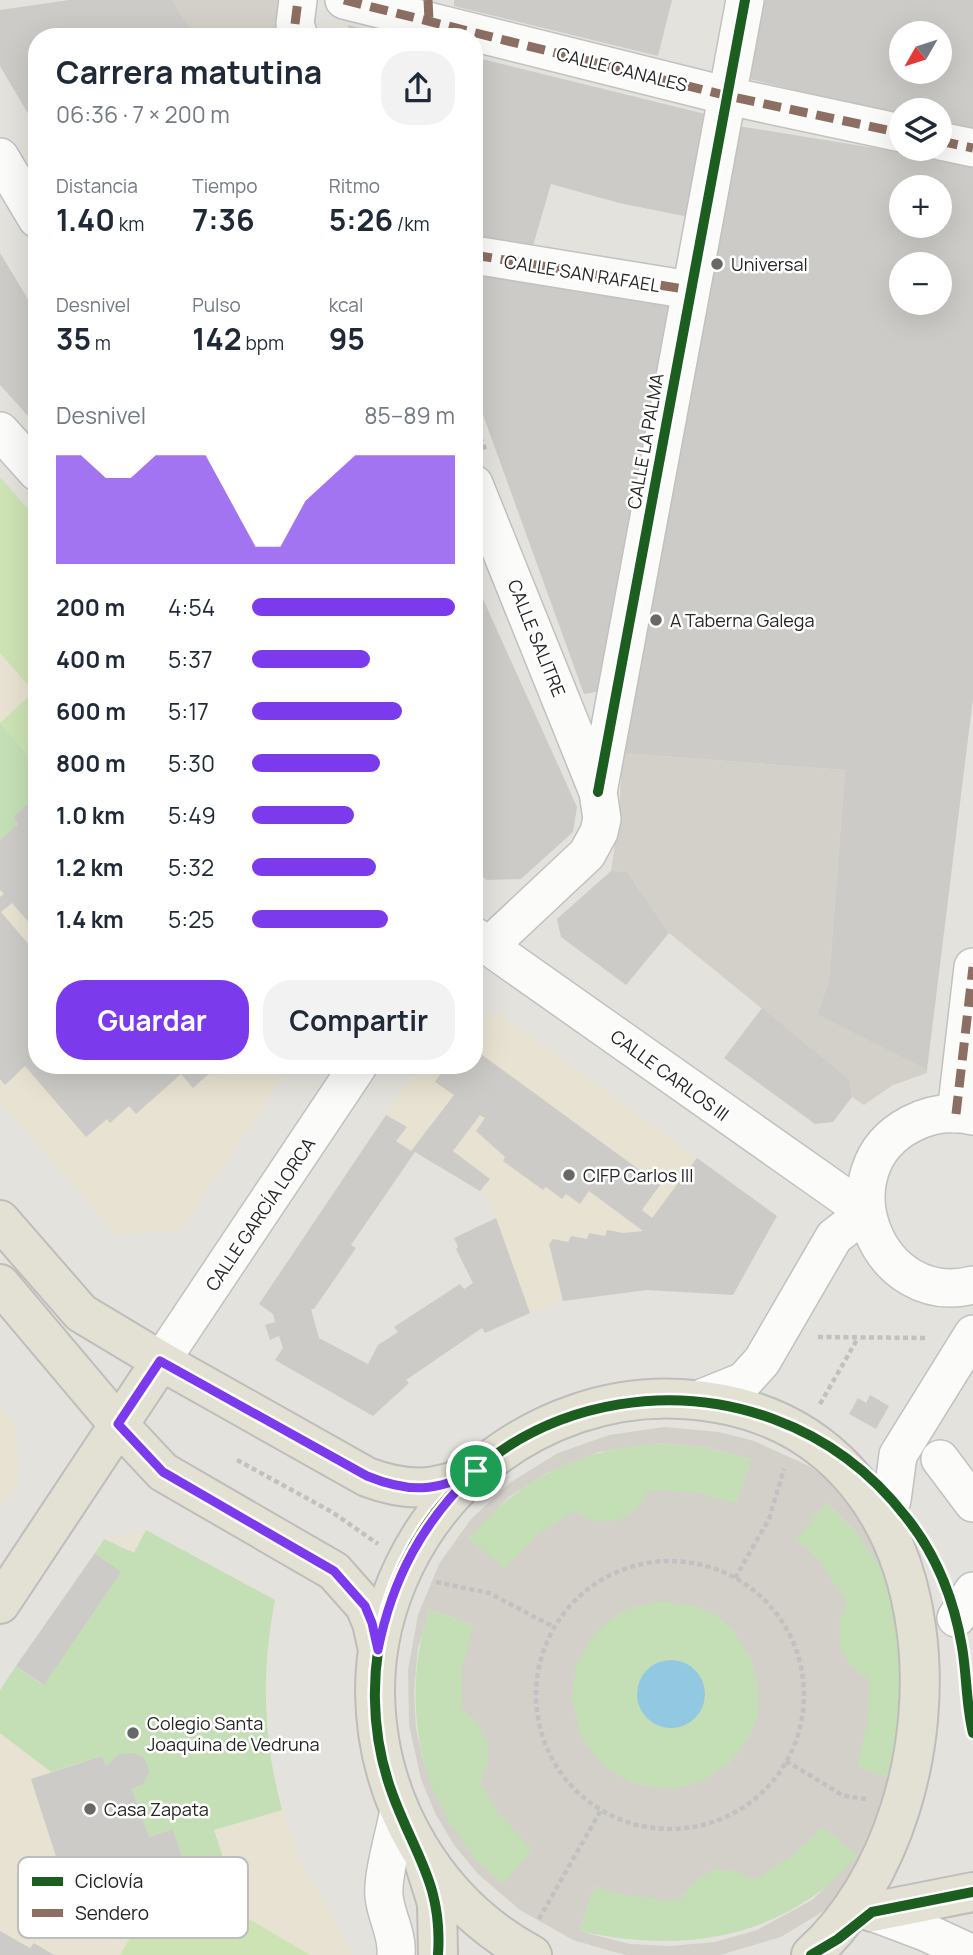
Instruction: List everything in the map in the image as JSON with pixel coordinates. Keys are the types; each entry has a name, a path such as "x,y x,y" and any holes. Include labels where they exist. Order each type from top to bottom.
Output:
{"main road":[{"path":"0,1220 81,1312 272,1425 384,1483 420,1489 440,1487 476,1471"},
{"path":"0,1284 118,1424 163,1472 334,1571 365,1606 378,1650"},
{"path":"0,1604 160,1361"},
{"path":"438,1955 437,1903 429,1876 385,1771 377,1731 375,1691 378,1650 396,1583 417,1541 444,1504 476,1471 524,1437 579,1413 637,1401 696,1400 752,1411 806,1432 852,1462 892,1500 964,1604 966,1734"},
{"path":"407,1825 432,1868 469,1910 504,1938 535,1938"},
{"path":"819,1952 872,1912 911,1868"},
{"path":"872,1912 973,1892"}],"street":[{"name":"CALLE CANALES","path":"344,0 428,10 728,96 889,130"},
{"name":"CALLE LA PALMA","path":"598,792 745,0"},
{"path":"952,144 973,148"},
{"path":"0,157 28,204"},
{"name":"CALLE SAN RAFAEL","path":"483,256 690,290"},
{"path":"0,430 28,462"},
{"name":"CALLE SALITRE","path":"483,507 598,792"},
{"path":"483,939 587,854 599,832 601,819 598,792"},
{"name":"CALLE CARLOS III","path":"483,942 866,1212"},
{"path":"973,967 965,1115 936,1115 898,1132 884,1147 869,1175 866,1212 869,1226 882,1251 901,1271 940,1287 973,1285"},
{"name":"CALLE GARCÍA LORCA","path":"160,1361 353,1074"},
{"path":"696,1400 744,1381 762,1361 834,1237 866,1212"},
{"path":"892,1500 898,1455 956,1336"},
{"path":"940,1459 973,1503"},
{"path":"396,1955 395,1937 383,1889 407,1825"},
{"path":"872,1912 973,1954"}],"path":[{"path":"808,1337 956,1336"},
{"path":"820,1404 858,1338"},
{"path":"237,1460 332,1512 379,1545"},
{"path":"734,1578 769,1519 785,1467"},
{"path":"683,1562 710,1568 734,1578 753,1591 776,1615 788,1633 800,1664 803,1686 801,1719 786,1760 754,1800 728,1816 709,1823 679,1828 648,1827 619,1819 601,1810 564,1777 548,1751 541,1732 536,1683 542,1654 555,1627 583,1593 605,1577 630,1567 648,1563 683,1562"},
{"path":"431,1581 489,1593 555,1627"},
{"path":"786,1760 844,1796 872,1800"},
{"path":"535,1938 601,1810"}],"shaded area":[{"path":"172,0 298,0 295,24 280,28 190,28"},
{"path":"0,477 28,509 28,1074 286,1074 180,1231 117,1235 0,1102"},
{"path":"622,753 845,770 829,980 817,1013 927,1070 927,1073 893,1085 864,1105 852,1097 850,1080 669,933 627,872 611,871 619,816"},
{"name":"CIFP Carlos III","path":"500,1014 697,1158 643,1231 623,1233 607,1230 605,1236 589,1233 587,1239 571,1236 568,1242 553,1239 549,1244 563,1301 530,1313 487,1196 376,1129 414,1074 483,1074 483,1017"},
{"path":"0,1408 16,1426 19,1481 0,1508"},
{"path":"664,1427 719,1432 754,1441 809,1466 846,1493 934,1649 937,1717 929,1762 835,1904 781,1937 720,1955 627,1955 573,1940 520,1910 478,1874 454,1845 435,1813 421,1779 409,1725 408,1670 418,1615 439,1564 471,1519 511,1482 558,1453 609,1435","holes":["659,1443 705,1447 751,1459 736,1503 698,1493 660,1490 648,1491 637,1510 616,1521 592,1521 575,1511 539,1533 504,1568 468,1538 510,1496 547,1473 599,1452","826,1502 854,1530 887,1576 916,1705 901,1783 857,1766 868,1720 869,1680 851,1666 840,1647 839,1620 847,1603 819,1560 797,1539","659,1601 695,1606 714,1614 731,1628 751,1658 759,1692 758,1714 751,1734 730,1763 700,1782 672,1789 630,1782 605,1767 586,1745 579,1732 572,1697 577,1662 596,1632 624,1610","429,1609 473,1625 462,1672 461,1708 476,1720 487,1741 488,1763 480,1782 499,1814 532,1850 503,1884 476,1860 451,1825 435,1794 423,1760 416,1728 414,1691 418,1648","822,1827 858,1856 812,1900 757,1930 715,1942 670,1946 630,1944 579,1931 595,1886 619,1894 669,1900 681,1899 693,1883 712,1870 735,1871 755,1880 794,1854"]},
{"name":"Colegio Santa Joaquina de Vedruna","path":"146,1530 275,1600 264,1688 265,1719 273,1777 298,1855 353,1955 0,1955 0,1690 104,1539"}],"green space":[{"path":"0,477 28,509 28,685 0,653"},
{"path":"28,697 28,756 0,723"},
{"path":"0,723 28,756 28,804 13,817 18,824 0,840"},
{"path":"659,1443 705,1447 751,1459 736,1503 826,1502 854,1530 877,1560 902,1612 901,1783 857,1767 859,1857 829,1884 798,1906 765,1922 731,1933 658,1941 579,1931 595,1886 502,1885 474,1858 452,1828 435,1794 423,1759 417,1721 416,1683 420,1646 429,1609 473,1625 468,1538 488,1517 509,1498 553,1470 603,1452"},
{"path":"146,1530 275,1600 268,1653 266,1705 271,1757 282,1810 214,1830 223,1857 182,1857 173,1829 149,1837 132,1789 150,1771 144,1757 124,1755 106,1766 102,1756 51,1772 0,1733 0,1690 16,1666 43,1685 120,1572 95,1553 104,1539 134,1553"},
{"path":"248,1919 310,1955 120,1955 130,1938 248,1938"}],"water":[{"path":"664,1660 678,1660 690,1665 700,1675 705,1694 700,1713 690,1723 678,1728 664,1728 652,1723 642,1713 637,1701 637,1687 642,1675 652,1665"}],"building":[{"path":"69,0 172,0 190,28 28,28 28,114 0,66 0,10"},
{"path":"454,0 672,0 658,56 454,6"},
{"path":"755,0 973,0 973,133 952,128 952,98 889,98 889,113 738,76"},
{"path":"483,59 709,115 689,217 619,203 551,184 530,256 483,248"},
{"path":"732,125 889,150 889,161 952,161 973,164 973,698 927,1070 817,1014 829,980 845,770 622,753"},
{"path":"0,253 28,299 28,416 0,385"},
{"path":"483,266 675,300 602,691 584,694 483,415"},
{"path":"483,599 577,807 573,832 521,879 487,880 483,877"},
{"path":"28,804 28,922 12,903 1,912 28,944 28,1069 25,1066 5,1085 0,1079 0,897 4,894 0,890 0,840 18,824 13,817"},
{"path":"611,871 627,872 669,933 626,985 561,937 557,919"},
{"path":"762,1008 850,1080 852,1097 833,1122 815,1124 724,1058"},
{"path":"483,1056 660,1185 642,1210 652,1218 697,1158 777,1216 733,1295 647,1290 563,1301 549,1244 553,1239 568,1242 571,1236 587,1239 589,1233 605,1236 607,1230 623,1233 643,1231 589,1191 580,1204 566,1194 562,1199 546,1187 543,1190 503,1161 505,1157 476,1131 485,1118 480,1115 453,1151 490,1179 480,1191 415,1152 351,1245 356,1248 314,1309 311,1309 319,1338 368,1364 378,1345 398,1332 394,1327 460,1284 464,1289 473,1283 456,1249 458,1247 454,1238 496,1218 530,1313 485,1333 482,1328 406,1380 409,1383 373,1416 275,1360 283,1348 279,1336 270,1340 265,1325 275,1322 273,1314 259,1304 386,1115 407,1127 396,1141 411,1151 454,1095 435,1082 440,1074 483,1074"},
{"path":"32,1074 181,1074 136,1114 129,1106 110,1123 107,1119 86,1137"},
{"path":"181,1074 209,1074 193,1088"},
{"path":"870,1395 889,1406 876,1429 849,1414 858,1398 866,1403"},
{"path":"95,1553 121,1572 44,1685 16,1666"},
{"name":"Casa Zapata","path":"133,1753 144,1757 150,1771 143,1784 132,1789 149,1837 173,1829 182,1857 56,1857 31,1779 102,1756 106,1766 119,1754"},
{"path":"0,1931 30,1948 34,1943 54,1955 0,1955"}],"marked path":[{"path":"295,24 298,0"},
{"path":"344,0 456,28"},
{"path":"428,0 429,20"},
{"path":"483,35 728,96 889,130"},
{"path":"952,144 973,148"},
{"path":"483,256 690,290"},
{"path":"956,1114 973,967"}],"cycle path":[{"path":"598,792 745,0"},
{"path":"438,1955 436,1908 431,1888 391,1790 379,1745 375,1698 382,1628 388,1606 424,1528 478,1468 544,1427 619,1404 697,1402 774,1419 845,1457 906,1517 935,1562 959,1629 973,1733"},
{"path":"811,1955 838,1939 872,1912 973,1892"}],"place":[{"name":"Universal","path":"717,264"},
{"name":"A Taberna Galega","path":"656,620"},
{"name":"CIFP Carlos III","path":"569,1175"},
{"name":"Colegio Santa Joaquina de Vedruna","path":"133,1733"},
{"name":"Casa Zapata","path":"90,1809"}],"route":[{"path":"160,1361 384,1483 420,1489 440,1487 476,1471 444,1504 417,1541 388,1605 378,1650 365,1606 352,1588 334,1571 163,1472 118,1424 160,1361"}]}
